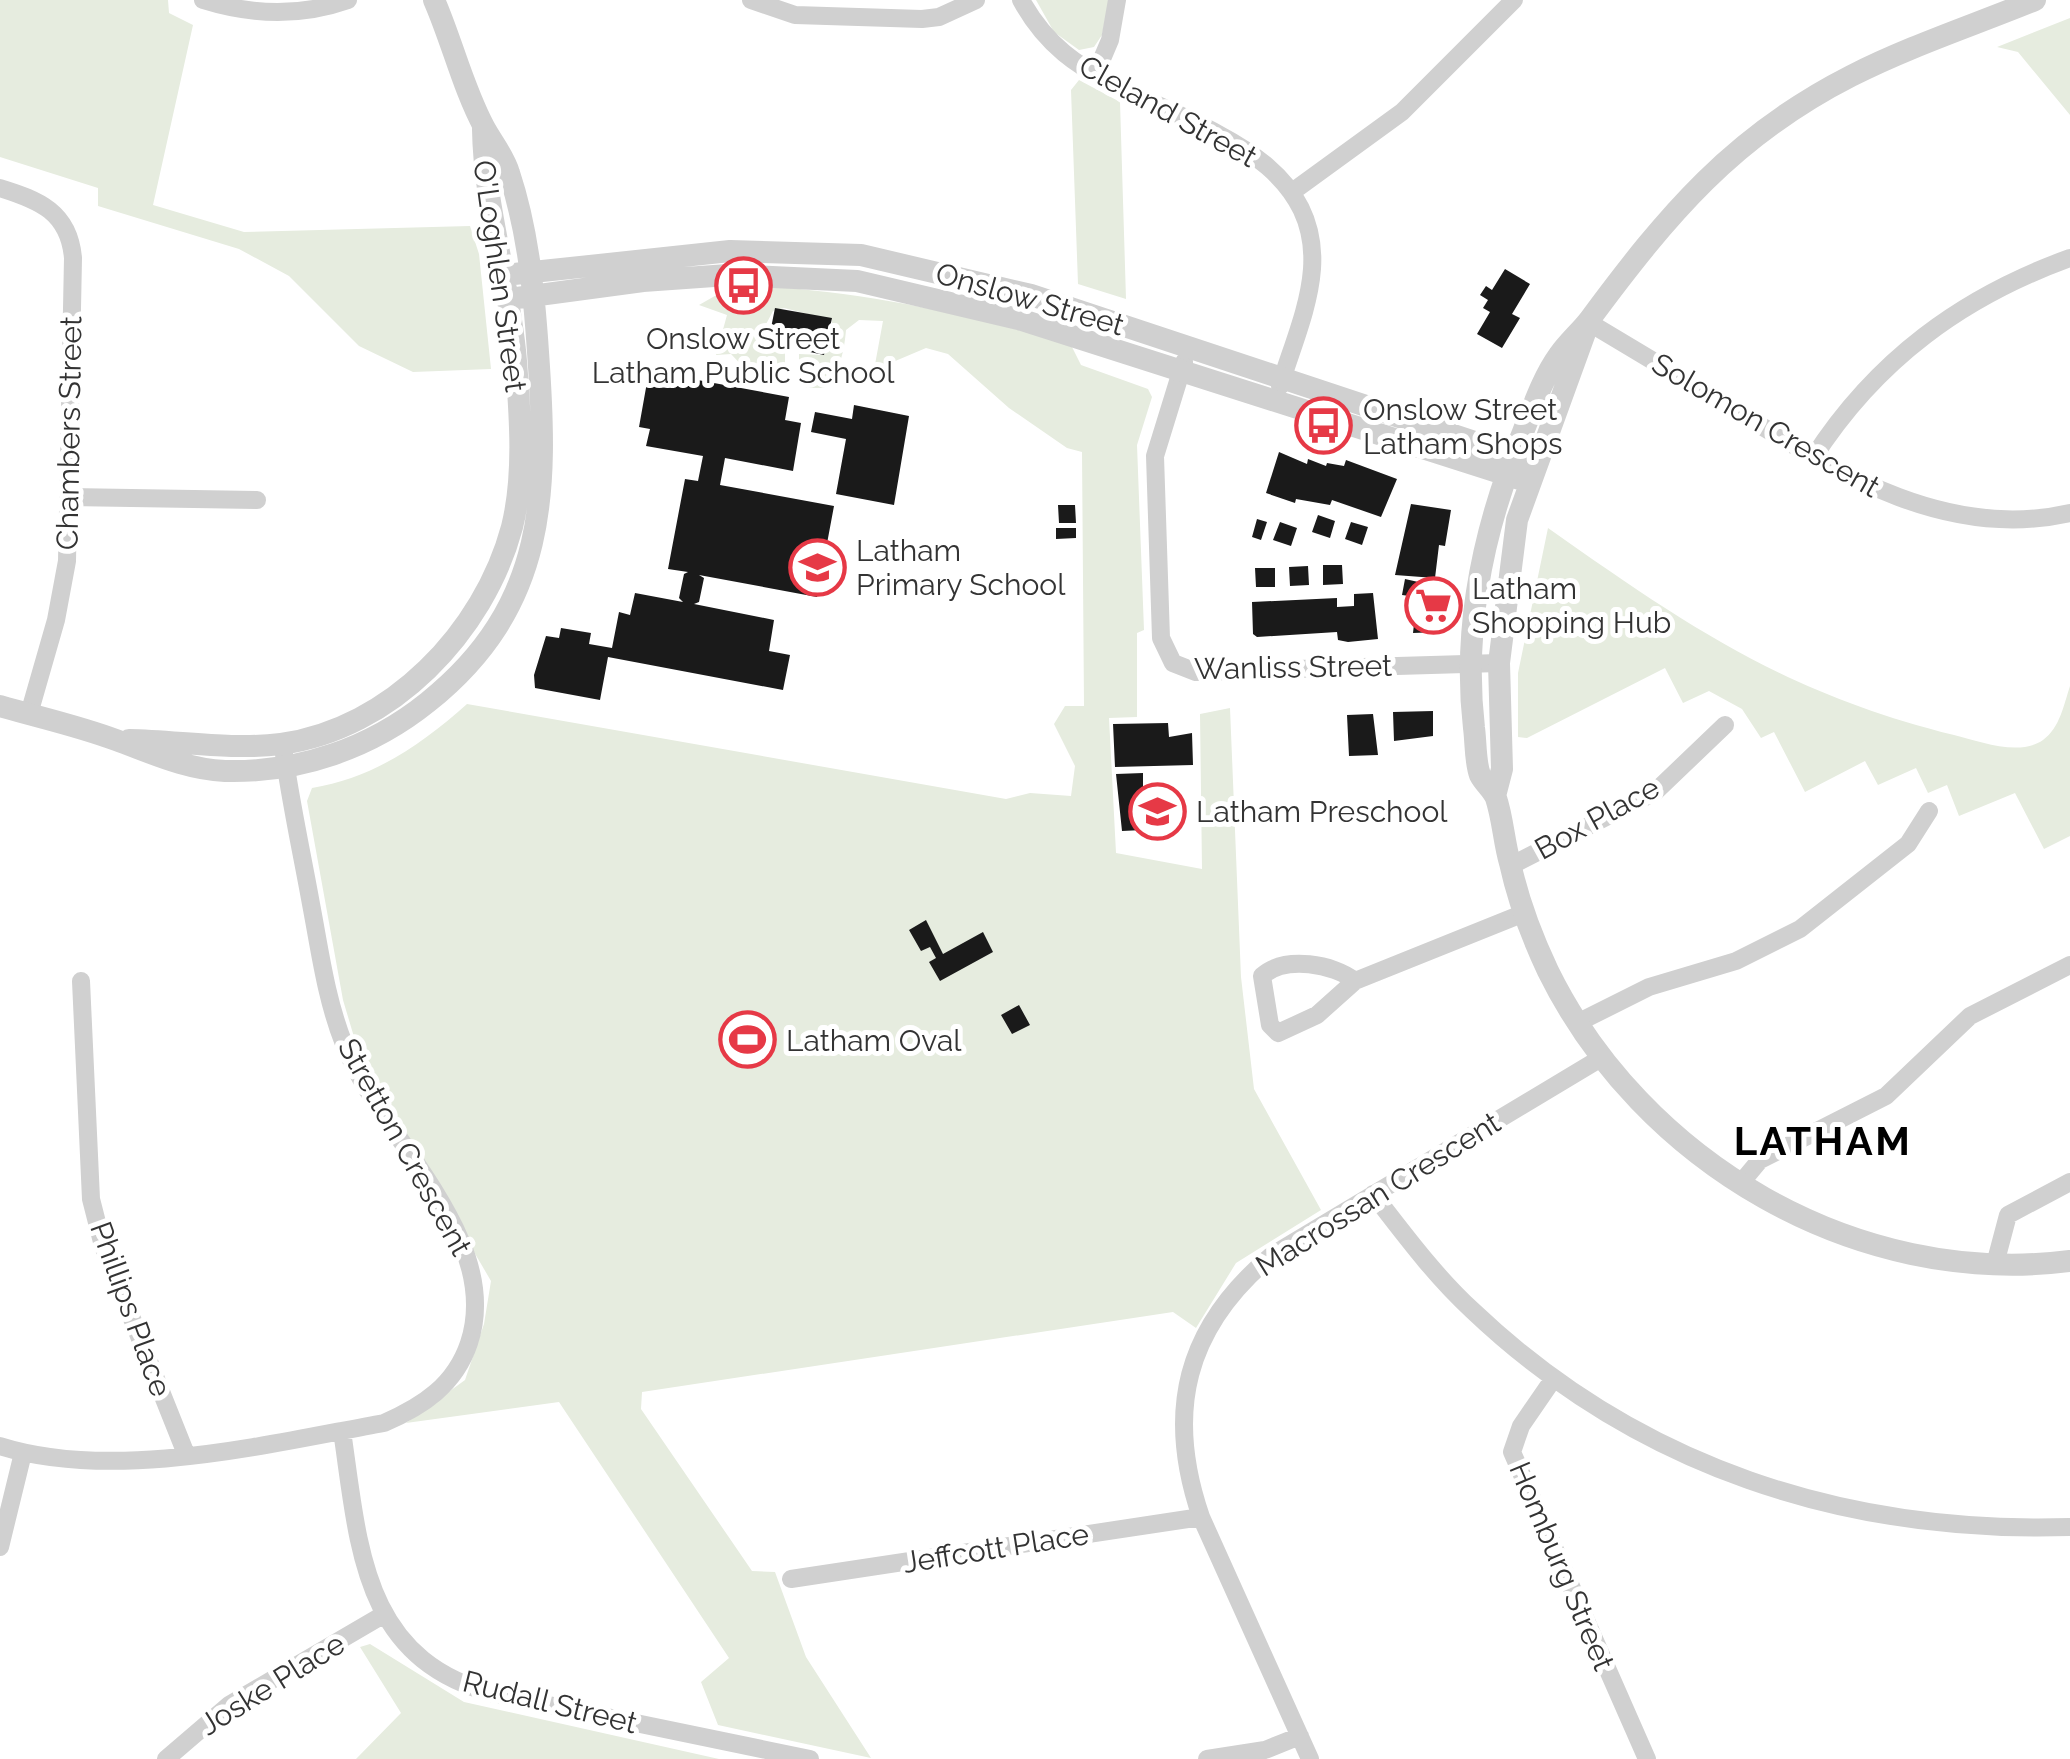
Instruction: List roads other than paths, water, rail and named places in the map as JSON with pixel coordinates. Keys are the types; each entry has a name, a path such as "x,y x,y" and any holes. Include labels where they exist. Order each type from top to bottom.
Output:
{"street":[{"path":"203,0 260,13 315,9 348,0"},
{"name":"O'Loghlen Street","path":"0,706 117,740 284,755 365,744 408,718 446,688 501,617 532,553 540,521 546,461 532,285 509,172 483,125 434,0"},
{"path":"751,0 795,15 922,19 954,12 976,0"},
{"name":"Cleland Street","path":"1021,0 1065,54 1257,157 1292,192 1306,224 1312,270 1275,401"},
{"path":"1096,73 1110,40 1117,0"},
{"path":"1292,192 1402,112 1514,0"},
{"path":"1496,796 1479,773 1470,664 1478,574 1520,468 1588,322 1629,262 1675,208 1728,158 1785,115 1879,62 2036,0"},
{"name":"O'Loghlen Street","path":"284,755 394,696 453,642 483,600 512,525 520,455 510,299 483,125"},
{"name":"Chambers Street","path":"0,188 52,209 72,244 69,497 63,591 28,714"},
{"name":"Onslow Street","path":"510,299 532,285 646,256 730,251 860,255 1032,295 1282,378 1387,425"},
{"path":"857,282 860,255"},
{"path":"1813,458 1876,376 1943,319 1989,292 2070,258"},
{"name":"Onslow Street","path":"505,275 532,285 728,275 857,282 1022,320 1275,401 1387,425 1520,468"},
{"name":"Solomon Crescent","path":"1588,322 1813,458 1885,495 1948,512 2000,518 2070,513"},
{"name":"Wanliss Street","path":"1189,347 1155,456 1161,638 1172,663 1196,672 1499,663"},
{"path":"1520,468 1499,663 1502,770 1496,796 1524,913 1577,1023 1601,1058 1660,1122 1740,1184 1810,1221 1868,1243 1929,1257 1995,1264 2070,1261"},
{"path":"69,497 257,500"},
{"name":"Box Place","path":"1510,866 1655,792 1725,725"},
{"name":"Stretton Crescent","path":"0,1446 71,1463 186,1454 384,1423 415,1410 437,1394 467,1350 477,1292 464,1244 367,1092 339,1032 284,755"},
{"path":"1577,1023 1649,987 1736,961 1800,929 1908,844 1929,811"},
{"path":"1355,980 1340,968 1304,965 1268,970 1262,976 1270,1025 1278,1032 1316,1015 1355,980 1524,913"},
{"path":"1740,1184 1760,1160 1886,1096 1970,1016 2070,965"},
{"name":"Phillips Place","path":"81,981 91,1199 103,1246 186,1454"},
{"name":"Macrossan Crescent","path":"1310,1759 1201,1517 1187,1476 1182,1433 1186,1389 1198,1348 1215,1315 1244,1278 1271,1256 1601,1058"},
{"path":"1995,1264 2008,1215 2070,1182"},
{"path":"1374,1194 1470,1308 1554,1378 1644,1436 1741,1479 1845,1511 1946,1526 2070,1528"},
{"name":"Homburg Street","path":"1554,1378 1521,1426 1512,1452 1647,1759"},
{"name":"Rudall Street","path":"342,1431 360,1553 382,1615 424,1662 476,1690 810,1759"},
{"path":"0,1547 23,1454"},
{"name":"Jeffcott Place","path":"791,1579 1201,1517"},
{"name":"Joske Place","path":"166,1759 229,1705 382,1615"},
{"path":"1207,1759 1264,1750 1300,1736"}],"place":[{"name":"Onslow Street Latham Public School","path":"743,286"},
{"name":"Onslow Street Latham Shops","path":"1324,426"},
{"name":"Latham Primary School","path":"817,567"},
{"name":"Latham Shopping Hub","path":"1433,605"},
{"name":"Latham Preschool","path":"1157,811"},
{"name":"Latham Oval","path":"747,1040"}],"district":[{"name":"LATHAM","path":"1823,1140"}]}
